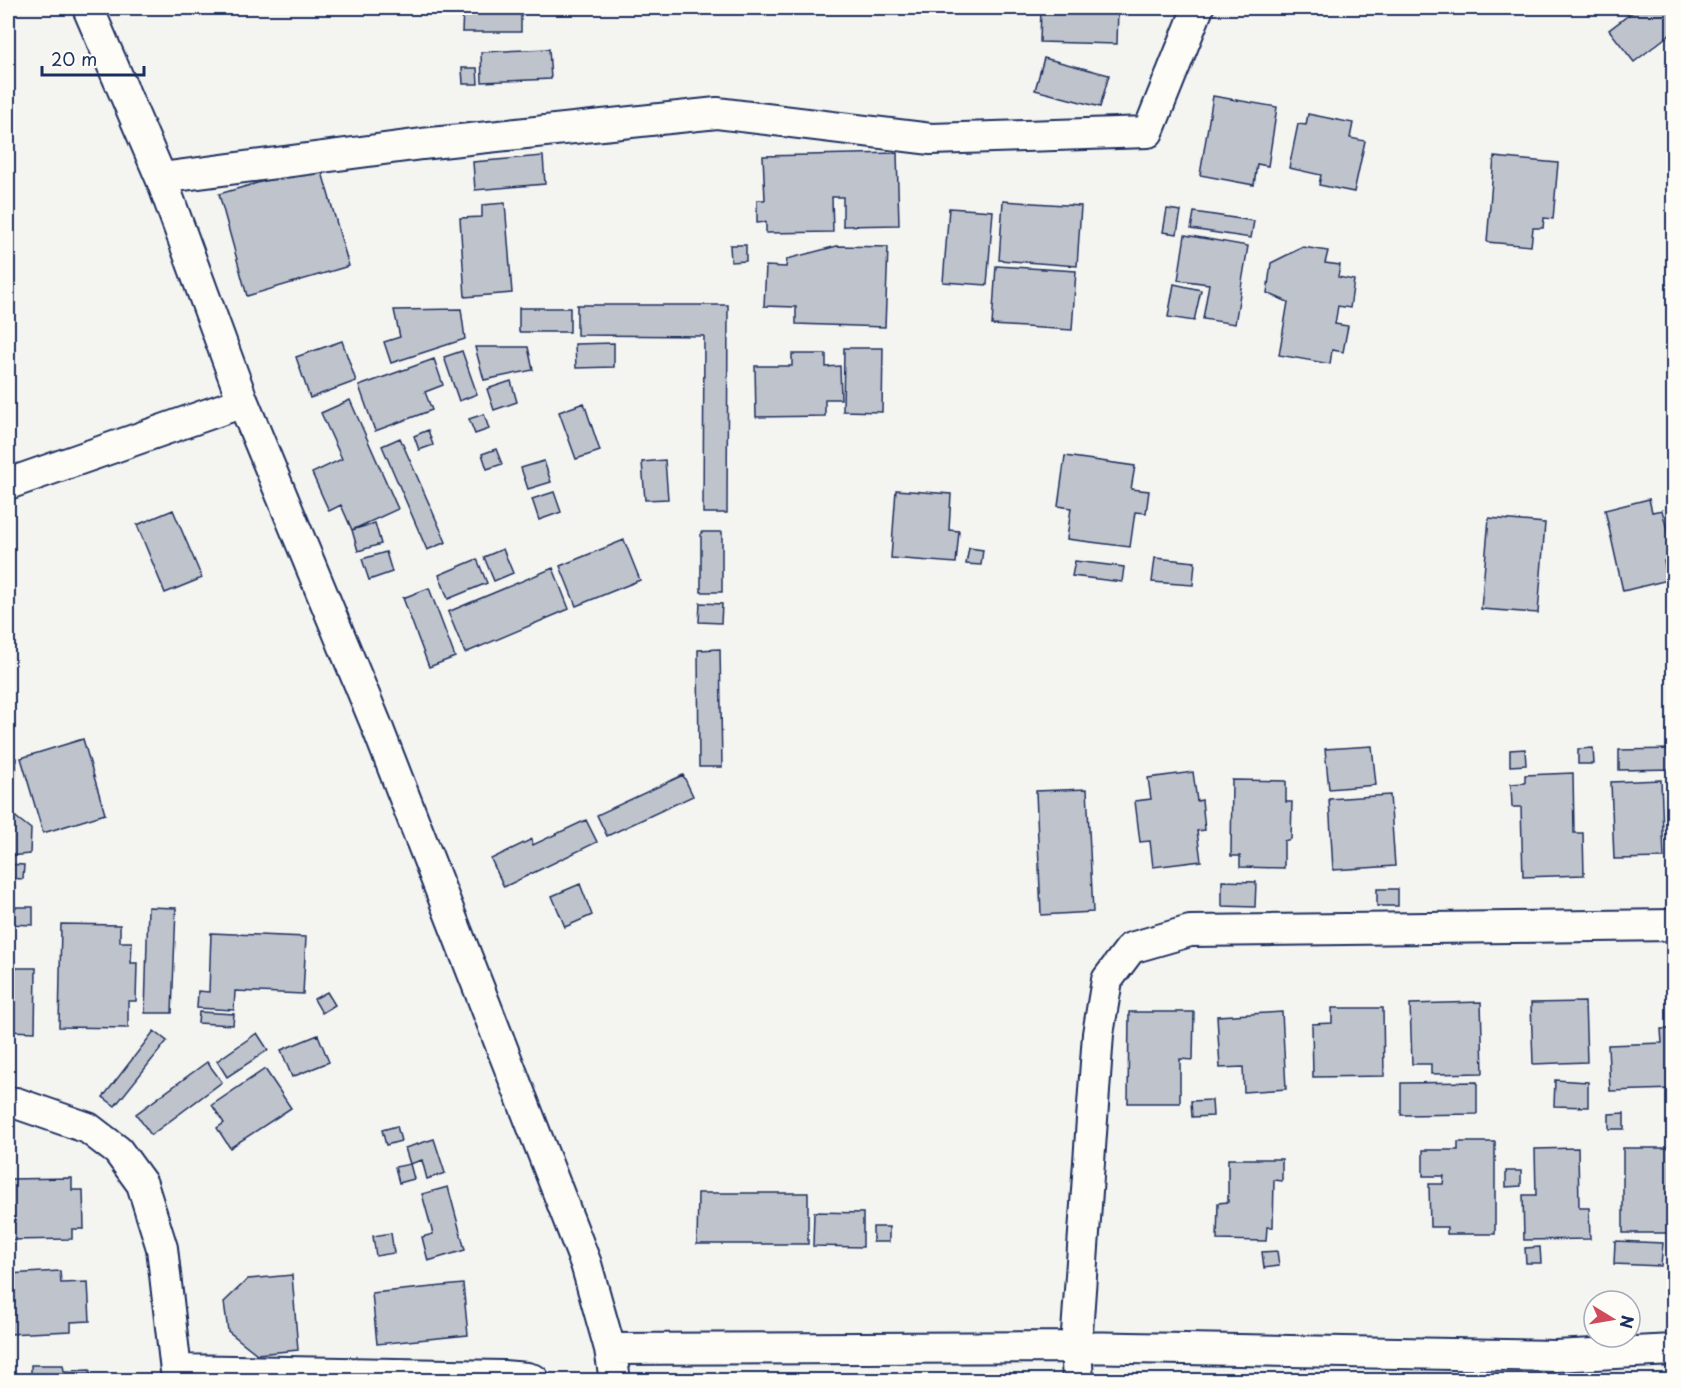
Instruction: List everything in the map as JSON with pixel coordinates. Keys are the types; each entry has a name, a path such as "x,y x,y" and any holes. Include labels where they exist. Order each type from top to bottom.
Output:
{"street":[{"path":"88,8 161,178 243,402 376,724 582,1253 610,1349 615,1380"},
{"path":"161,178 422,144 717,113 931,139 1148,132 1198,8"},
{"path":"8,484 243,402"},
{"path":"1078,1380 1076,1347 1098,1034 1107,980 1131,948 1190,931 1674,925"},
{"path":"8,1103 16,1103 88,1128 118,1151 142,1184 162,1248 176,1375 503,1376 534,1380"},
{"path":"610,1349 1076,1347 1555,1356 1674,1350"}],"building":[{"path":"463,8 521,8 521,32 462,32"},
{"path":"1041,8 1118,8 1117,44 1040,42"},
{"path":"1638,8 1674,8 1674,31 1634,62 1609,30"},
{"path":"549,49 551,79 482,82 481,52"},
{"path":"1044,58 1109,75 1100,107 1035,90"},
{"path":"462,68 477,68 478,84 463,84"},
{"path":"1213,96 1277,107 1268,166 1257,164 1254,185 1200,175"},
{"path":"1308,114 1353,123 1350,138 1365,141 1354,192 1319,185 1321,175 1289,168 1298,124 1306,125"},
{"path":"897,153 899,225 843,226 843,197 832,197 833,232 766,233 766,222 757,223 757,200 765,200 763,156"},
{"path":"543,156 545,184 475,190 473,162"},
{"path":"1494,157 1558,163 1553,219 1544,218 1543,228 1533,228 1531,246 1487,242"},
{"path":"320,165 349,266 247,296 219,194"},
{"path":"1003,201 1081,206 1077,266 999,260"},
{"path":"505,203 512,293 465,297 460,218 482,217 482,205"},
{"path":"949,208 993,211 987,285 943,282"},
{"path":"1167,209 1181,211 1177,234 1163,232"},
{"path":"1194,212 1254,221 1251,238 1191,229"},
{"path":"1185,235 1248,246 1235,324 1203,319 1209,284 1178,280"},
{"path":"730,245 746,245 746,261 731,262"},
{"path":"837,246 888,247 885,327 796,324 796,307 764,306 766,266 786,267 787,259"},
{"path":"1303,247 1328,251 1325,263 1340,265 1338,277 1354,280 1350,308 1338,306 1335,324 1348,326 1343,352 1332,350 1330,364 1279,355 1288,302 1267,293 1271,263"},
{"path":"996,266 1076,271 1072,330 992,325"},
{"path":"1174,284 1201,290 1194,321 1168,317"},
{"path":"577,305 728,305 727,513 703,513 704,336 577,335"},
{"path":"519,308 570,308 570,332 519,332"},
{"path":"461,309 465,339 391,363 384,342 400,337 394,310"},
{"path":"342,341 356,381 310,398 296,357"},
{"path":"614,343 614,367 576,368 575,344"},
{"path":"475,347 528,347 533,370 484,380"},
{"path":"844,348 883,348 882,412 843,411"},
{"path":"462,351 477,394 459,401 444,357"},
{"path":"792,354 826,354 826,367 840,366 841,399 825,399 825,416 756,417 755,366 792,366"},
{"path":"434,359 443,385 425,392 432,410 375,431 359,386"},
{"path":"511,381 517,402 494,410 487,389"},
{"path":"350,400 398,509 352,530 341,505 329,511 312,473 342,459 321,413"},
{"path":"584,403 600,451 576,459 559,412"},
{"path":"484,414 489,429 475,434 469,419"},
{"path":"428,430 433,445 419,450 414,436"},
{"path":"400,438 446,542 427,550 382,446"},
{"path":"496,449 502,464 487,469 482,454"},
{"path":"1065,456 1135,466 1131,489 1149,491 1146,513 1135,512 1130,547 1067,539 1071,508 1058,506"},
{"path":"665,460 668,499 645,500 642,462"},
{"path":"544,461 551,482 528,489 521,468"},
{"path":"896,490 951,494 949,530 959,531 956,563 891,558"},
{"path":"554,492 561,512 539,520 532,499"},
{"path":"1649,499 1652,512 1662,510 1674,559 1664,561 1668,580 1623,591 1605,510"},
{"path":"173,510 202,578 165,593 137,525"},
{"path":"1489,518 1545,523 1538,613 1481,609"},
{"path":"375,523 381,544 358,551 352,530"},
{"path":"701,532 722,532 722,592 701,592"},
{"path":"624,540 640,580 576,606 560,566"},
{"path":"969,548 983,550 981,565 966,564"},
{"path":"503,549 513,573 494,581 484,557"},
{"path":"386,552 392,572 369,580 362,559"},
{"path":"1155,558 1195,562 1193,585 1152,582"},
{"path":"477,559 487,583 448,599 439,575"},
{"path":"1075,561 1124,567 1122,582 1072,576"},
{"path":"553,568 569,609 465,653 448,612"},
{"path":"429,588 455,657 429,667 403,598"},
{"path":"700,603 722,604 721,623 699,622"},
{"path":"720,649 722,767 699,767 698,650"},
{"path":"83,739 105,814 43,833 21,758"},
{"path":"1372,746 1376,785 1329,789 1325,749"},
{"path":"1593,748 1594,764 1578,764 1578,749"},
{"path":"1525,749 1526,765 1510,766 1510,750"},
{"path":"1674,749 1674,769 1619,770 1619,750"},
{"path":"8,758 16,758 15,789 8,788"},
{"path":"1193,772 1197,801 1202,800 1205,830 1197,831 1201,861 1153,867 1150,841 1140,842 1135,801 1151,799 1148,778"},
{"path":"1573,773 1574,833 1583,833 1584,875 1523,877 1521,807 1512,807 1511,784 1525,783 1525,775"},
{"path":"683,775 693,796 607,836 597,815"},
{"path":"1232,780 1286,781 1286,802 1292,802 1291,839 1284,841 1284,868 1240,867 1240,856 1231,856"},
{"path":"1661,780 1664,858 1614,859 1611,782"},
{"path":"1087,789 1093,912 1041,915 1036,791"},
{"path":"1390,795 1395,866 1333,870 1329,799"},
{"path":"8,811 31,829 30,854 8,856"},
{"path":"586,820 597,842 504,887 491,859 532,839 533,845"},
{"path":"8,864 24,865 23,879 8,878"},
{"path":"1222,881 1256,882 1255,907 1222,906"},
{"path":"580,884 592,915 565,927 552,896"},
{"path":"1377,889 1398,889 1398,906 1377,906"},
{"path":"8,907 33,907 33,925 8,924"},
{"path":"148,907 176,908 172,1013 145,1013"},
{"path":"61,924 120,925 120,942 132,942 131,963 137,963 136,1001 128,1001 128,1028 59,1027"},
{"path":"211,933 306,937 303,994 235,991 234,1010 197,1008 198,991 209,992"},
{"path":"8,968 36,968 35,1032 8,1031"},
{"path":"327,992 335,1005 322,1013 314,999"},
{"path":"1481,1002 1483,1073 1431,1074 1431,1064 1412,1064 1410,1004"},
{"path":"1585,1002 1587,1062 1533,1064 1531,1003"},
{"path":"1332,1008 1383,1008 1384,1076 1313,1077 1312,1024 1332,1023"},
{"path":"199,1012 234,1014 233,1025 198,1023"},
{"path":"1129,1012 1194,1012 1193,1060 1180,1059 1180,1103 1128,1103"},
{"path":"1282,1012 1286,1089 1244,1092 1243,1067 1220,1068 1217,1016"},
{"path":"1661,1029 1674,1029 1674,1089 1610,1091 1608,1045 1662,1043"},
{"path":"154,1031 167,1041 115,1106 103,1097"},
{"path":"257,1033 268,1050 227,1077 217,1061"},
{"path":"318,1035 329,1062 292,1077 281,1050"},
{"path":"207,1062 222,1082 151,1135 136,1114"},
{"path":"265,1069 291,1108 230,1148 217,1128 224,1123 212,1105"},
{"path":"1555,1080 1588,1082 1588,1107 1554,1106"},
{"path":"1477,1082 1477,1114 1401,1115 1401,1083"},
{"path":"1212,1100 1213,1116 1192,1117 1191,1101"},
{"path":"1624,1113 1624,1129 1609,1129 1609,1114"},
{"path":"397,1126 401,1141 386,1145 382,1130"},
{"path":"434,1139 445,1173 427,1179 422,1160 410,1164 405,1148"},
{"path":"1458,1142 1495,1142 1495,1234 1447,1234 1447,1227 1430,1227 1429,1184 1443,1184 1444,1176 1423,1176 1423,1150 1458,1150"},
{"path":"1578,1148 1579,1208 1589,1208 1590,1239 1524,1240 1523,1195 1536,1195 1535,1149"},
{"path":"1623,1148 1674,1148 1674,1233 1623,1233"},
{"path":"1228,1159 1282,1159 1282,1181 1274,1180 1273,1227 1267,1227 1266,1241 1217,1240 1218,1203 1228,1202"},
{"path":"410,1164 414,1179 399,1183 395,1167"},
{"path":"1506,1171 1521,1171 1521,1186 1506,1187"},
{"path":"72,1178 72,1190 83,1190 84,1229 72,1229 72,1239 8,1240 8,1179"},
{"path":"448,1187 465,1250 428,1261 422,1237 433,1234 422,1194"},
{"path":"698,1193 808,1193 808,1244 697,1244"},
{"path":"814,1212 863,1213 863,1247 813,1246"},
{"path":"873,1227 889,1227 889,1242 873,1242"},
{"path":"391,1233 394,1253 376,1256 373,1236"},
{"path":"1615,1241 1663,1243 1661,1266 1614,1264"},
{"path":"1540,1247 1541,1263 1526,1263 1525,1248"},
{"path":"1277,1251 1279,1266 1264,1268 1262,1252"},
{"path":"60,1271 61,1283 88,1282 90,1321 71,1322 71,1331 8,1334 8,1274"},
{"path":"292,1275 298,1350 257,1354 228,1331 224,1302 248,1279"},
{"path":"463,1284 468,1335 377,1344 372,1293"},
{"path":"31,1365 63,1365 64,1371 90,1370 90,1380 8,1380 8,1375 31,1375"}]}
